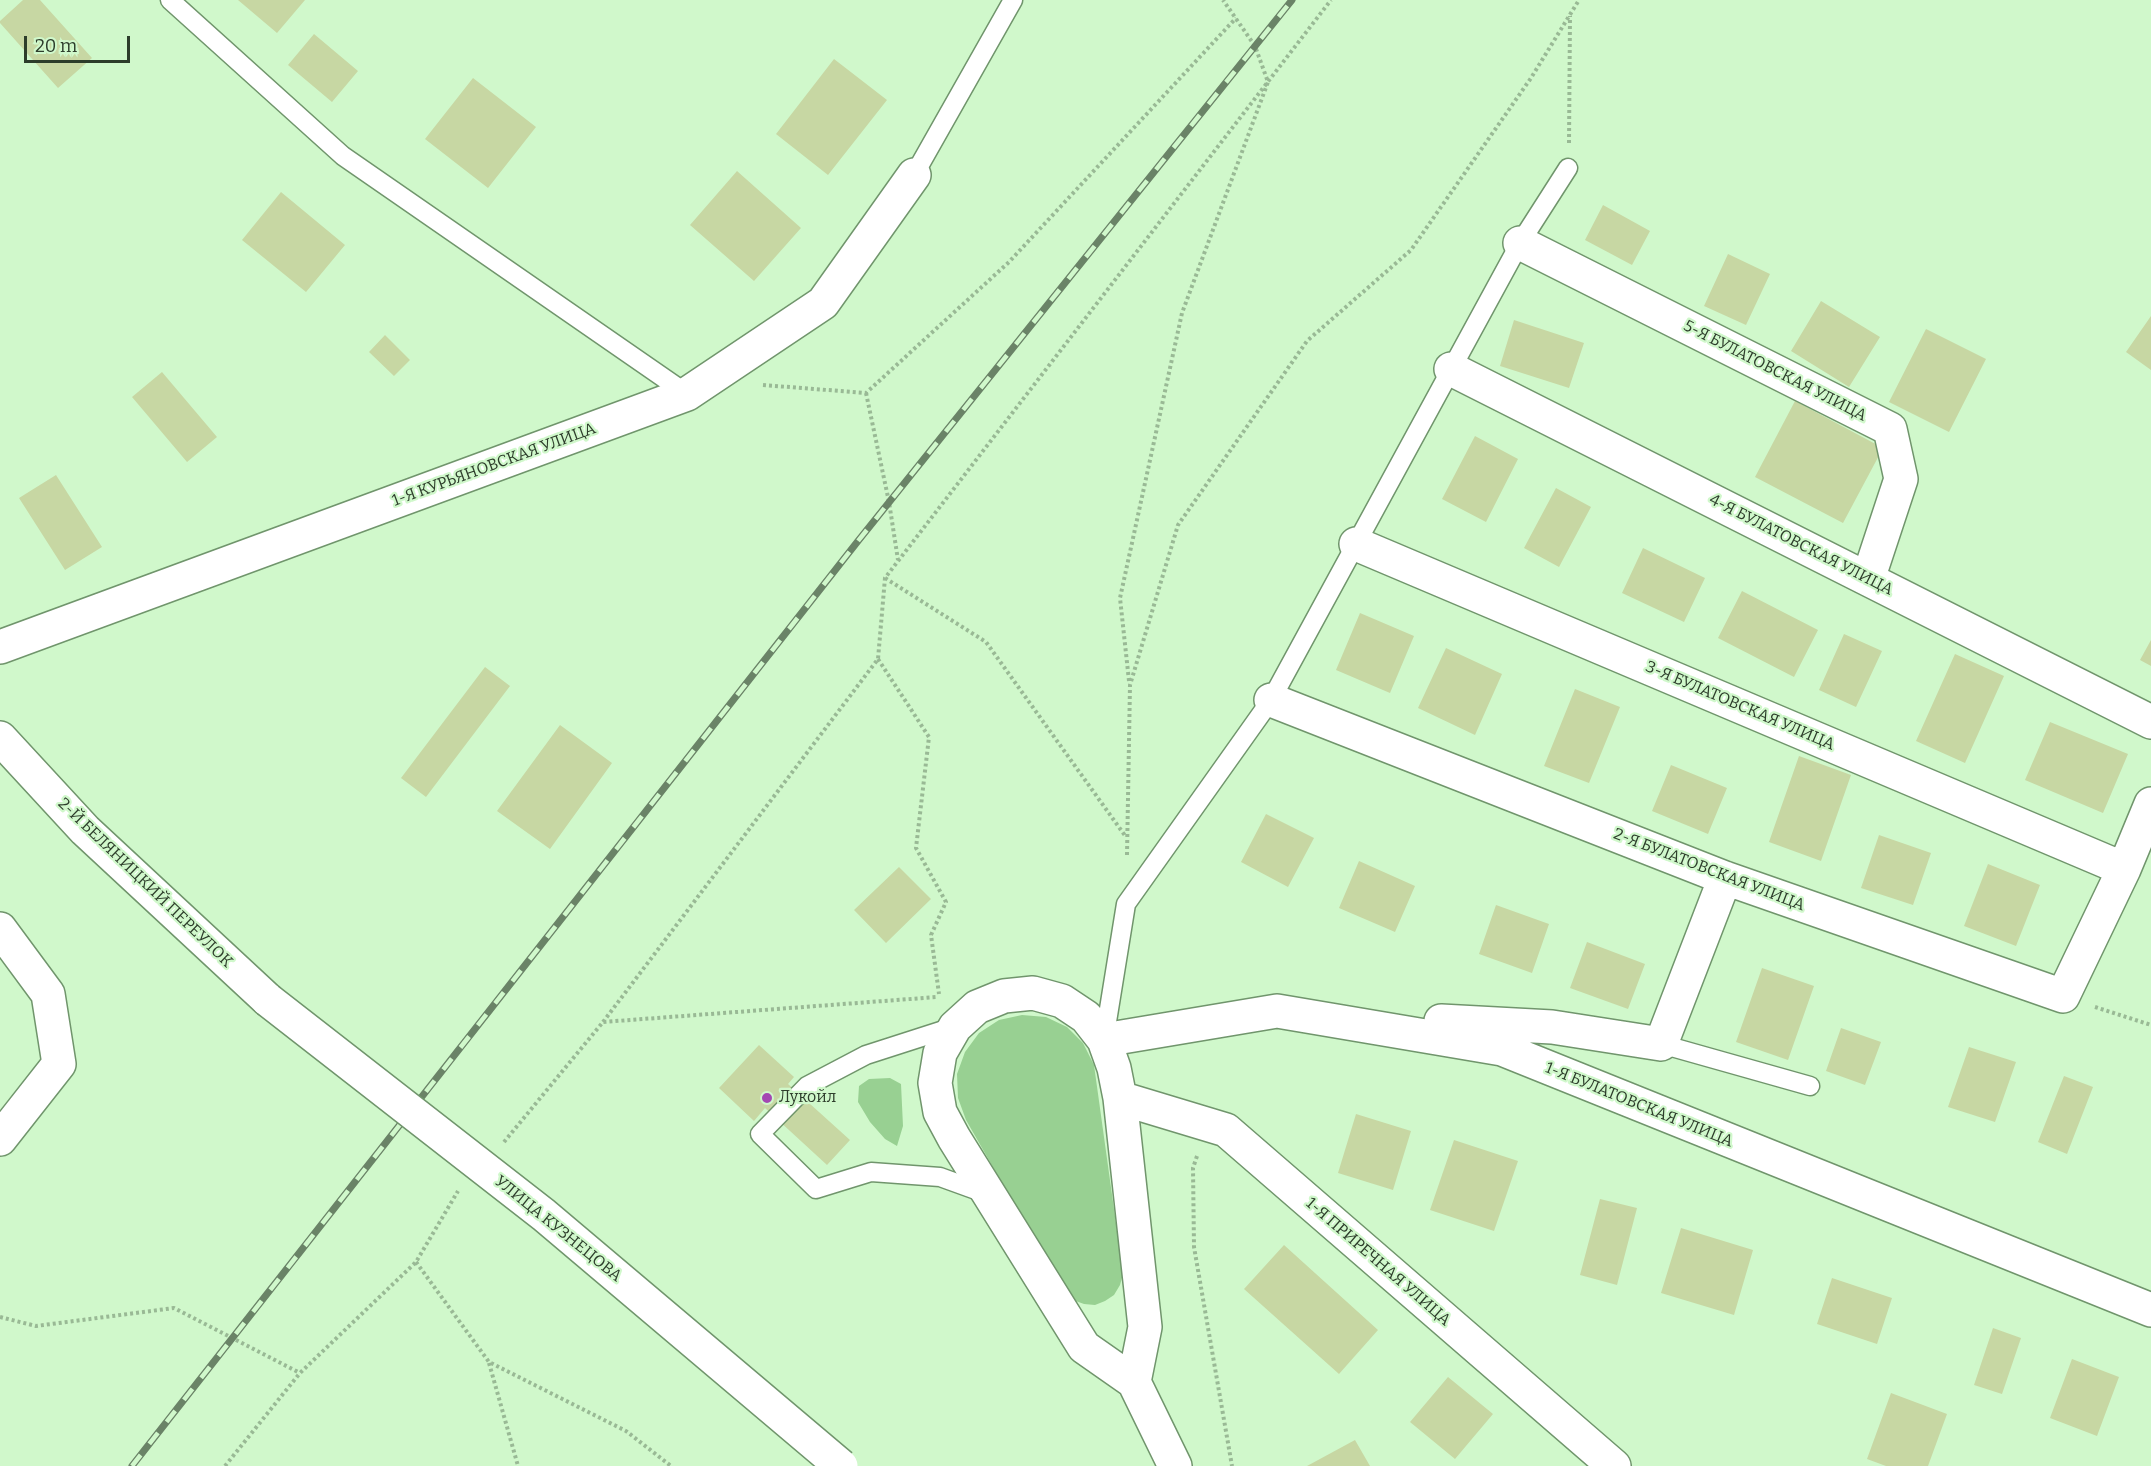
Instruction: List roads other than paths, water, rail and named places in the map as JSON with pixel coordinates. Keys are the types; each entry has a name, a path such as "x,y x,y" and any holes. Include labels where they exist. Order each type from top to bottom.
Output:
{"street":[{"name":"1-Я КУРЬЯНОВСКАЯ УЛИЦА","path":"0,647 696,388 823,303 914,175"},
{"name":"5-Я БУЛАТОВСКАЯ УЛИЦА","path":"1520,243 1890,429 1901,479 1868,579"},
{"name":"4-Я БУЛАТОВСКАЯ УЛИЦА","path":"1451,369 2151,722"},
{"name":"3-Я БУЛАТОВСКАЯ УЛИЦА","path":"1356,544 2124,869"},
{"name":"2-Я БУЛАТОВСКАЯ УЛИЦА","path":"1271,700 1725,878 2063,996 2124,869"},
{"name":"2-Й БЕЛЯНИЦКИЙ ПЕРЕУЛОК","path":"0,738 85,830 268,1000"},
{"path":"2124,869 2151,804"},
{"path":"1277,1011 1552,1027 1661,1044 1725,878"},
{"path":"0,929 48,994 59,1064 0,1139"},
{"path":"1134,1382 1146,1327 1114,1068 1104,1040 1086,1017 1070,1006 1062,1001 1033,993 1004,996 977,1007 955,1027 940,1053 935,1083 940,1112 1084,1347 1134,1382 1175,1466"},
{"name":"УЛИЦА КУЗНЕЦОВА","path":"268,1000 544,1215 842,1466"},
{"name":"1-Я БУЛАТОВСКАЯ УЛИЦА","path":"1104,1040 1277,1011 1502,1049 2151,1310"},
{"name":"1-Я ПРИРЕЧНАЯ УЛИЦА","path":"1119,1098 1226,1130 1614,1466"}],"lane":[{"path":"170,0 343,156 696,388"},
{"path":"914,175 1013,0"},
{"path":"1104,1040 1126,904 1271,700 1520,243 1568,168"},
{"path":"955,1027 866,1055 807,1086 760,1134 816,1189 871,1172 940,1177 989,1195"},
{"path":"1661,1044 1810,1086"}],"railway":[{"path":"132,1466 858,541 1292,0"}],"place":[{"name":"Лукойл","path":"767,1098"}]}
